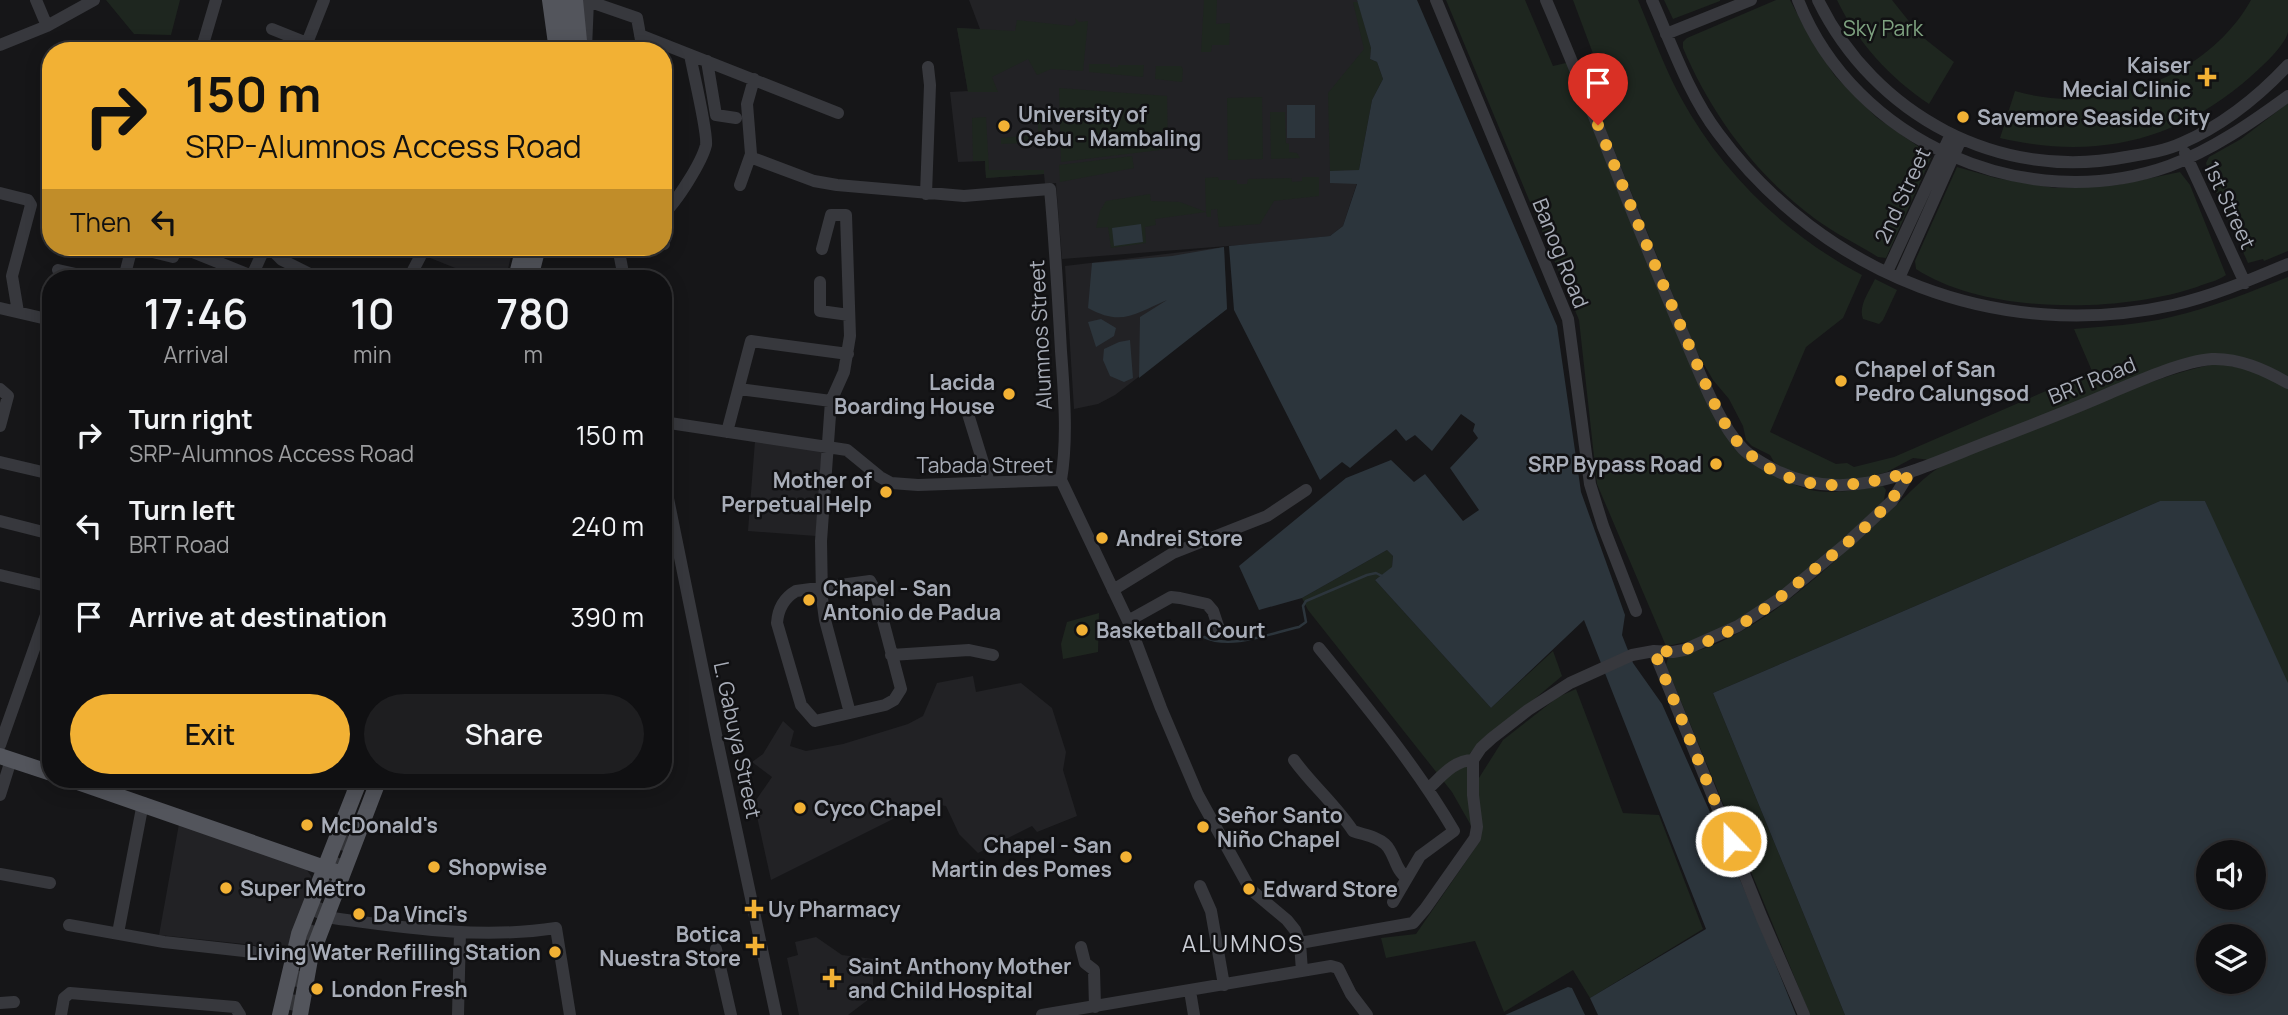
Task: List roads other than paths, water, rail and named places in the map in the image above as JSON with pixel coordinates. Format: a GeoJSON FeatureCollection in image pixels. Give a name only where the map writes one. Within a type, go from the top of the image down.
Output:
{"type":"FeatureCollection","features":[{"type":"Feature","properties":{"kind":"main road"},"geometry":{"type":"LineString","coordinates":[[550,0],[556,42]]}},
{"type":"Feature","properties":{"kind":"main road"},"geometry":{"type":"LineString","coordinates":[[563,0],[567,42]]}},
{"type":"Feature","properties":{"kind":"main road"},"geometry":{"type":"LineString","coordinates":[[575,0],[579,42]]}},
{"type":"Feature","properties":{"kind":"main road"},"geometry":{"type":"LineString","coordinates":[[6,758],[42,770]]}},
{"type":"Feature","properties":{"kind":"main road"},"geometry":{"type":"LineString","coordinates":[[97,788],[342,874]]}},
{"type":"Feature","properties":{"kind":"main road"},"geometry":{"type":"LineString","coordinates":[[290,1014],[299,934],[359,788]]}},
{"type":"Feature","properties":{"kind":"main road"},"geometry":{"type":"LineString","coordinates":[[354,816],[360,788]]}},
{"type":"Feature","properties":{"kind":"main road"},"geometry":{"type":"LineString","coordinates":[[290,1014],[375,788]]}},
{"type":"Feature","properties":{"kind":"street"},"geometry":{"type":"LineString","coordinates":[[36,0],[47,26]]}},
{"type":"Feature","properties":{"kind":"street"},"geometry":{"type":"LineString","coordinates":[[0,45],[47,26],[94,0]]}},
{"type":"Feature","properties":{"kind":"street"},"geometry":{"type":"LineString","coordinates":[[204,42],[216,0]]}},
{"type":"Feature","properties":{"kind":"street"},"geometry":{"type":"LineString","coordinates":[[307,42],[324,0]]}},
{"type":"Feature","properties":{"kind":"street"},"geometry":{"type":"LineString","coordinates":[[586,42],[588,0],[637,18],[641,42]]}},
{"type":"Feature","properties":{"kind":"street","name":"Banog Road"},"geometry":{"type":"LineString","coordinates":[[1436,0],[1569,319],[1590,484],[1636,611]]}},
{"type":"Feature","properties":{"kind":"street","name":"BRT Road"},"geometry":{"type":"LineString","coordinates":[[1546,0],[1709,391],[1744,449],[1766,465],[1793,479],[1822,486],[1876,482],[1910,472],[2138,381],[2209,359],[2242,363],[2288,383]]}},
{"type":"Feature","properties":{"kind":"street"},"geometry":{"type":"LineString","coordinates":[[1652,0],[1699,103],[1745,165],[1806,224],[1856,257],[1893,275],[1981,306],[2034,314],[2067,315],[2121,313],[2203,298],[2288,264]]}},
{"type":"Feature","properties":{"kind":"street"},"geometry":{"type":"LineString","coordinates":[[1666,34],[1751,0]]}},
{"type":"Feature","properties":{"kind":"street"},"geometry":{"type":"LineString","coordinates":[[1798,0],[1826,54],[1844,76],[1889,119],[1948,155],[1998,173],[2066,182],[2118,178],[2167,166],[2188,158],[2237,131],[2288,96]]}},
{"type":"Feature","properties":{"kind":"street"},"geometry":{"type":"LineString","coordinates":[[1818,0],[1843,43],[1864,69],[1902,104],[1956,136],[2012,157],[2070,164],[2102,162],[2181,144],[2247,105],[2288,65]]}},
{"type":"Feature","properties":{"kind":"street"},"geometry":{"type":"LineString","coordinates":[[272,29],[304,42]]}},
{"type":"Feature","properties":{"kind":"street"},"geometry":{"type":"LineString","coordinates":[[640,35],[658,42]]}},
{"type":"Feature","properties":{"kind":"street"},"geometry":{"type":"LineString","coordinates":[[672,48],[838,113]]}},
{"type":"Feature","properties":{"kind":"street"},"geometry":{"type":"LineString","coordinates":[[672,205],[705,147],[690,55]]}},
{"type":"Feature","properties":{"kind":"street"},"geometry":{"type":"LineString","coordinates":[[707,61],[716,115],[736,118]]}},
{"type":"Feature","properties":{"kind":"street"},"geometry":{"type":"LineString","coordinates":[[750,157],[814,181],[926,194],[930,85],[928,67]]}},
{"type":"Feature","properties":{"kind":"street"},"geometry":{"type":"LineString","coordinates":[[740,185],[750,157],[747,104],[754,79]]}},
{"type":"Feature","properties":{"kind":"street","name":"2nd Street"},"geometry":{"type":"LineString","coordinates":[[1893,275],[1956,136]]}},
{"type":"Feature","properties":{"kind":"street","name":"1st Street"},"geometry":{"type":"LineString","coordinates":[[2181,144],[2245,283]]}},
{"type":"Feature","properties":{"kind":"street","name":"Alumnos Street"},"geometry":{"type":"LineString","coordinates":[[926,194],[964,196],[1049,189],[1064,393],[1065,456],[1061,480]]}},
{"type":"Feature","properties":{"kind":"street"},"geometry":{"type":"LineString","coordinates":[[0,193],[28,200],[30,205],[12,276],[18,312]]}},
{"type":"Feature","properties":{"kind":"street"},"geometry":{"type":"LineString","coordinates":[[822,249],[831,215],[846,215],[848,354],[844,372],[831,401],[821,541],[825,620],[850,713]]}},
{"type":"Feature","properties":{"kind":"street"},"geometry":{"type":"LineString","coordinates":[[202,256],[235,270]]}},
{"type":"Feature","properties":{"kind":"street"},"geometry":{"type":"LineString","coordinates":[[277,256],[302,270]]}},
{"type":"Feature","properties":{"kind":"street"},"geometry":{"type":"LineString","coordinates":[[413,270],[420,257]]}},
{"type":"Feature","properties":{"kind":"street"},"geometry":{"type":"LineString","coordinates":[[820,282],[820,311],[849,315]]}},
{"type":"Feature","properties":{"kind":"street"},"geometry":{"type":"LineString","coordinates":[[0,308],[42,318]]}},
{"type":"Feature","properties":{"kind":"street"},"geometry":{"type":"LineString","coordinates":[[727,432],[751,341],[848,354]]}},
{"type":"Feature","properties":{"kind":"street"},"geometry":{"type":"LineString","coordinates":[[0,389],[8,396],[0,426]]}},
{"type":"Feature","properties":{"kind":"street"},"geometry":{"type":"LineString","coordinates":[[739,389],[831,401]]}},
{"type":"Feature","properties":{"kind":"street"},"geometry":{"type":"LineString","coordinates":[[968,414],[989,482]]}},
{"type":"Feature","properties":{"kind":"street","name":"Tabada Street"},"geometry":{"type":"LineString","coordinates":[[672,423],[847,450],[891,483],[918,485],[1061,480],[1128,621],[1161,708],[1210,820],[1250,889],[1287,920],[1300,943]]}},
{"type":"Feature","properties":{"kind":"street"},"geometry":{"type":"LineString","coordinates":[[0,462],[42,472]]}},
{"type":"Feature","properties":{"kind":"street"},"geometry":{"type":"LineString","coordinates":[[1302,971],[1300,943],[1413,923],[1420,917],[1475,838],[1473,760],[1480,748],[1528,710],[1570,683],[1632,655],[1654,651],[1673,652],[1701,644],[1760,612],[1873,520],[1892,501],[1910,472]]}},
{"type":"Feature","properties":{"kind":"street"},"geometry":{"type":"LineString","coordinates":[[1113,590],[1173,553],[1267,516],[1306,490]]}},
{"type":"Feature","properties":{"kind":"street","name":"L. Gabuya Street"},"geometry":{"type":"LineString","coordinates":[[672,518],[776,1015]]}},
{"type":"Feature","properties":{"kind":"street"},"geometry":{"type":"LineString","coordinates":[[0,522],[42,532]]}},
{"type":"Feature","properties":{"kind":"street"},"geometry":{"type":"LineString","coordinates":[[0,575],[42,587]]}},
{"type":"Feature","properties":{"kind":"street"},"geometry":{"type":"LineString","coordinates":[[870,581],[875,590],[891,655],[901,689],[894,700],[815,721],[801,705],[778,624],[778,615],[788,596],[796,591],[870,581]]}},
{"type":"Feature","properties":{"kind":"street"},"geometry":{"type":"LineString","coordinates":[[1128,621],[1171,597],[1180,598],[1207,604],[1213,611],[1220,632]]}},
{"type":"Feature","properties":{"kind":"street"},"geometry":{"type":"LineString","coordinates":[[0,746],[42,626]]}},
{"type":"Feature","properties":{"kind":"street"},"geometry":{"type":"LineString","coordinates":[[1318,648],[1428,789],[1454,831],[1420,856],[1393,902]]}},
{"type":"Feature","properties":{"kind":"street"},"geometry":{"type":"LineString","coordinates":[[891,655],[969,650],[993,655]]}},
{"type":"Feature","properties":{"kind":"street"},"geometry":{"type":"LineString","coordinates":[[1654,651],[1804,1015]]}},
{"type":"Feature","properties":{"kind":"street"},"geometry":{"type":"LineString","coordinates":[[0,795],[6,758]]}},
{"type":"Feature","properties":{"kind":"street"},"geometry":{"type":"LineString","coordinates":[[1294,760],[1306,777],[1345,818],[1353,831],[1376,838],[1388,846],[1401,874],[1407,878]]}},
{"type":"Feature","properties":{"kind":"street"},"geometry":{"type":"LineString","coordinates":[[1428,789],[1457,763],[1473,760]]}},
{"type":"Feature","properties":{"kind":"street"},"geometry":{"type":"LineString","coordinates":[[118,933],[143,803]]}},
{"type":"Feature","properties":{"kind":"street"},"geometry":{"type":"LineString","coordinates":[[0,874],[50,883]]}},
{"type":"Feature","properties":{"kind":"street"},"geometry":{"type":"LineString","coordinates":[[1200,886],[1211,911],[1224,985]]}},
{"type":"Feature","properties":{"kind":"street"},"geometry":{"type":"LineString","coordinates":[[325,917],[460,932],[528,932],[556,928],[570,1015]]}},
{"type":"Feature","properties":{"kind":"street"},"geometry":{"type":"LineString","coordinates":[[69,925],[164,942],[253,952]]}},
{"type":"Feature","properties":{"kind":"street"},"geometry":{"type":"LineString","coordinates":[[458,1015],[460,932]]}},
{"type":"Feature","properties":{"kind":"street"},"geometry":{"type":"LineString","coordinates":[[1081,947],[1085,963],[1094,970],[1103,1009]]}},
{"type":"Feature","properties":{"kind":"street"},"geometry":{"type":"LineString","coordinates":[[716,949],[731,1015]]}},
{"type":"Feature","properties":{"kind":"street"},"geometry":{"type":"LineString","coordinates":[[1042,1015],[1103,1009],[1331,966],[1338,968],[1351,994],[1367,1015]]}},
{"type":"Feature","properties":{"kind":"street"},"geometry":{"type":"LineString","coordinates":[[1190,991],[1194,1015]]}},
{"type":"Feature","properties":{"kind":"street"},"geometry":{"type":"LineString","coordinates":[[61,1015],[64,998],[70,993],[235,1007],[240,1015]]}},
{"type":"Feature","properties":{"kind":"street"},"geometry":{"type":"LineString","coordinates":[[0,1003],[14,1002]]}},
{"type":"Feature","properties":{"kind":"waterway"},"geometry":{"type":"LineString","coordinates":[[1204,637],[1215,641],[1239,641],[1299,627],[1306,622],[1303,606],[1306,601],[1367,575],[1376,573],[1382,576]]}},
{"type":"Feature","properties":{"kind":"tunnel"},"geometry":{"type":"LineString","coordinates":[[290,1010],[303,954],[354,816]]}},
{"type":"Feature","properties":{"kind":"place","name":"Kaiser Mecial Clinic"},"geometry":{"type":"Point","coordinates":[2207,77]}},
{"type":"Feature","properties":{"kind":"place","name":"Savemore Seaside City"},"geometry":{"type":"Point","coordinates":[1963,117]}},
{"type":"Feature","properties":{"kind":"place","name":"University of Cebu - Mambaling"},"geometry":{"type":"Point","coordinates":[1004,126]}},
{"type":"Feature","properties":{"kind":"place","name":"Chapel of San Pedro Calungsod"},"geometry":{"type":"Point","coordinates":[1841,381]}},
{"type":"Feature","properties":{"kind":"place","name":"Lacida Boarding House"},"geometry":{"type":"Point","coordinates":[1009,394]}},
{"type":"Feature","properties":{"kind":"place","name":"SRP Bypass Road"},"geometry":{"type":"Point","coordinates":[1716,464]}},
{"type":"Feature","properties":{"kind":"place","name":"Mother of Perpetual Help"},"geometry":{"type":"Point","coordinates":[886,492]}},
{"type":"Feature","properties":{"kind":"place","name":"Andrei Store"},"geometry":{"type":"Point","coordinates":[1102,538]}},
{"type":"Feature","properties":{"kind":"place","name":"Chapel - San Antonio de Padua"},"geometry":{"type":"Point","coordinates":[809,600]}},
{"type":"Feature","properties":{"kind":"place","name":"Basketball Court"},"geometry":{"type":"Point","coordinates":[1082,630]}},
{"type":"Feature","properties":{"kind":"place","name":"Cyco Chapel"},"geometry":{"type":"Point","coordinates":[800,808]}},
{"type":"Feature","properties":{"kind":"place","name":"McDonald's"},"geometry":{"type":"Point","coordinates":[307,825]}},
{"type":"Feature","properties":{"kind":"place","name":"Señor Santo Niño Chapel"},"geometry":{"type":"Point","coordinates":[1203,827]}},
{"type":"Feature","properties":{"kind":"place","name":"Chapel - San Martin des Pomes"},"geometry":{"type":"Point","coordinates":[1126,857]}},
{"type":"Feature","properties":{"kind":"place","name":"Shopwise"},"geometry":{"type":"Point","coordinates":[434,867]}},
{"type":"Feature","properties":{"kind":"place","name":"Super Metro"},"geometry":{"type":"Point","coordinates":[226,888]}},
{"type":"Feature","properties":{"kind":"place","name":"Edward Store"},"geometry":{"type":"Point","coordinates":[1249,889]}},
{"type":"Feature","properties":{"kind":"place","name":"Uy Pharmacy"},"geometry":{"type":"Point","coordinates":[754,909]}},
{"type":"Feature","properties":{"kind":"place","name":"Da Vinci's"},"geometry":{"type":"Point","coordinates":[359,914]}},
{"type":"Feature","properties":{"kind":"place","name":"Botica Nuestra Store"},"geometry":{"type":"Point","coordinates":[755,946]}},
{"type":"Feature","properties":{"kind":"place","name":"Living Water Refilling Station"},"geometry":{"type":"Point","coordinates":[555,952]}},
{"type":"Feature","properties":{"kind":"place","name":"Saint Anthony Mother and Child Hospital"},"geometry":{"type":"Point","coordinates":[832,978]}},
{"type":"Feature","properties":{"kind":"place","name":"London Fresh"},"geometry":{"type":"Point","coordinates":[317,989]}},
{"type":"Feature","properties":{"kind":"district","name":"ALUMNOS"},"geometry":{"type":"Point","coordinates":[1243,943]}},
{"type":"Feature","properties":{"kind":"park label","name":"Sky Park"},"geometry":{"type":"Point","coordinates":[1883,28]}}]}
